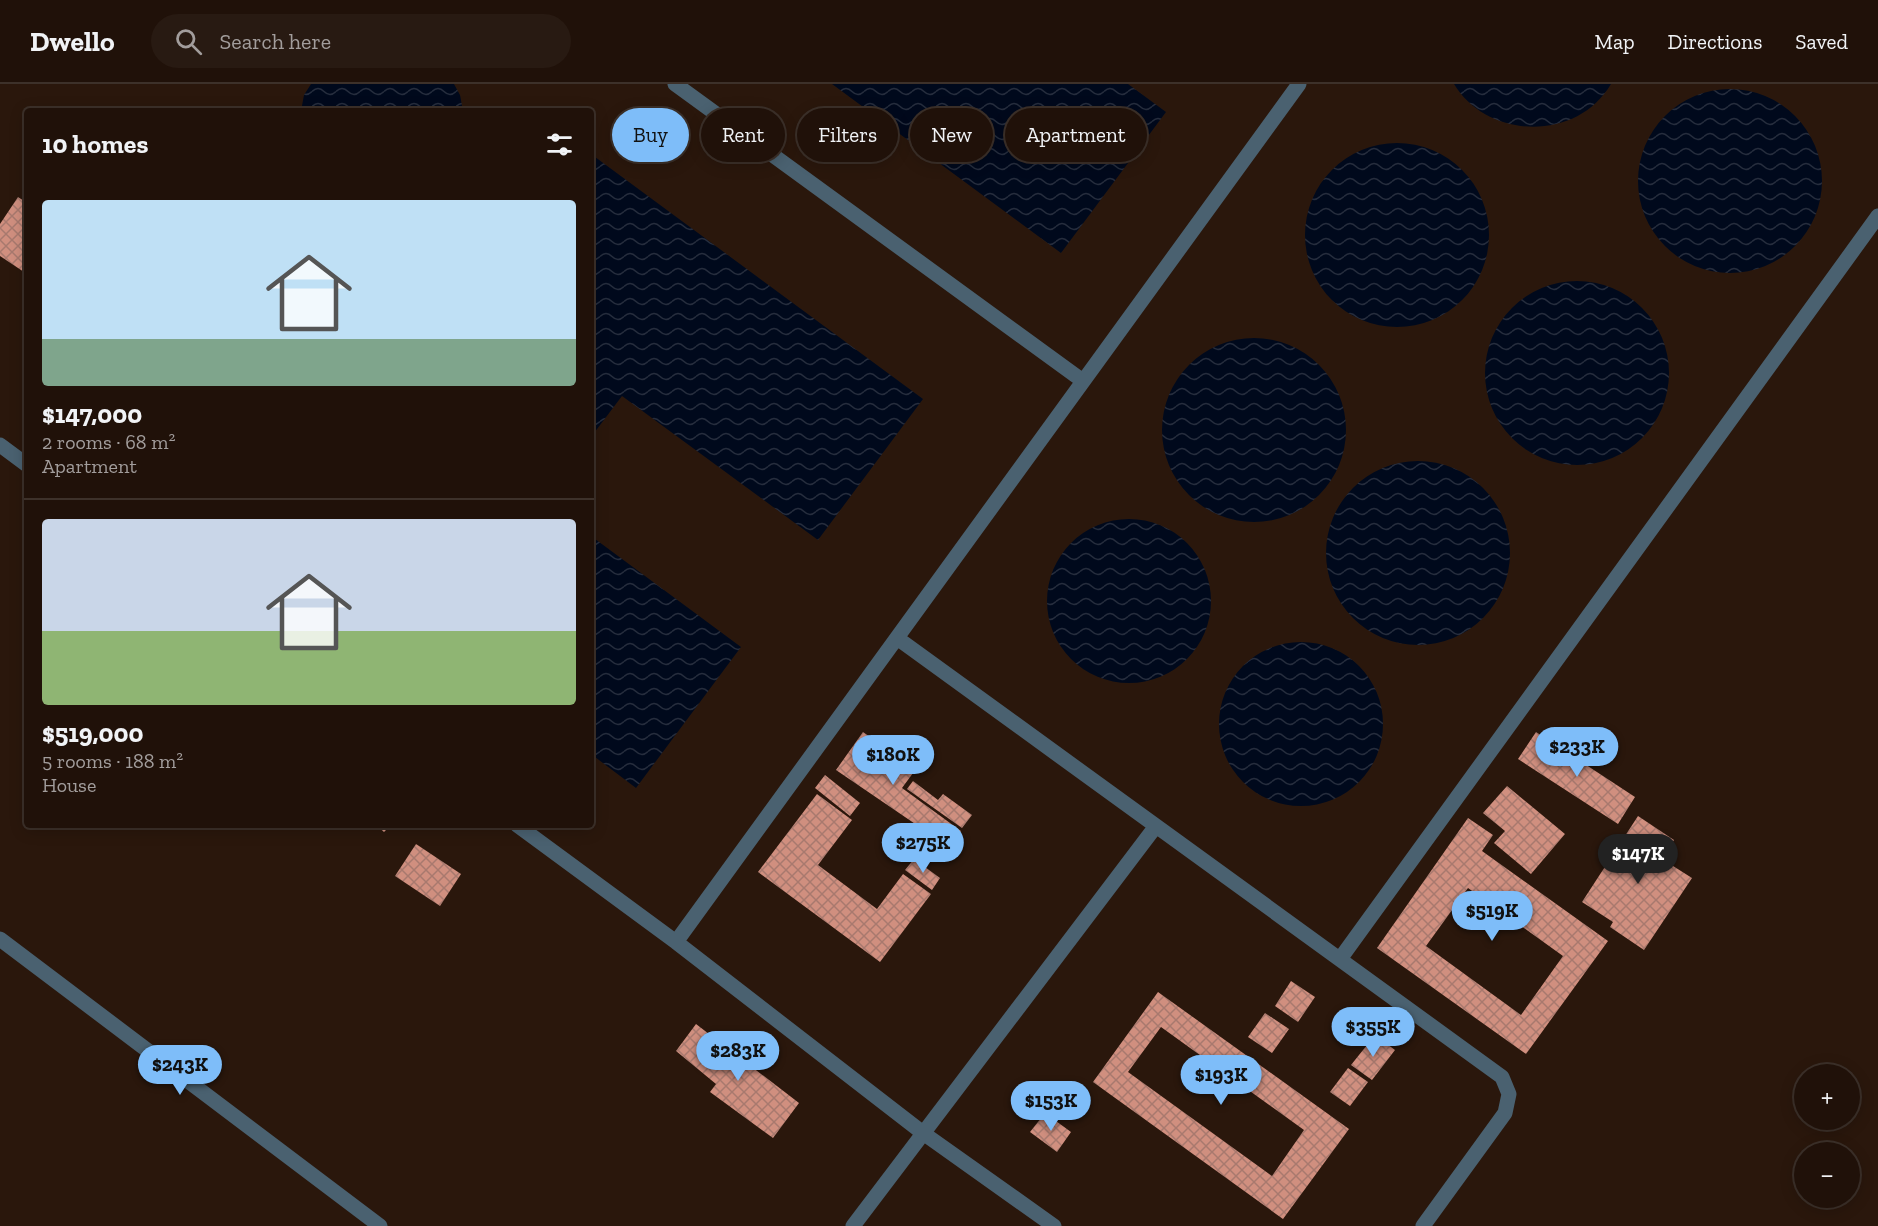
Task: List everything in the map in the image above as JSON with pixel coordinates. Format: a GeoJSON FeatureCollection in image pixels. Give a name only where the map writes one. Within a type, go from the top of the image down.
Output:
{"type":"FeatureCollection","features":[{"type":"Feature","properties":{"kind":"street"},"geometry":{"type":"LineString","coordinates":[[675,84],[1083,381]]}},
{"type":"Feature","properties":{"kind":"street"},"geometry":{"type":"LineString","coordinates":[[676,942],[1299,84]]}},
{"type":"Feature","properties":{"kind":"street"},"geometry":{"type":"LineString","coordinates":[[1340,959],[1878,216]]}},
{"type":"Feature","properties":{"kind":"street"},"geometry":{"type":"LineString","coordinates":[[0,445],[24,463]]}},
{"type":"Feature","properties":{"kind":"street"},"geometry":{"type":"LineString","coordinates":[[897,638],[1503,1077],[1507,1085],[1509,1103],[1505,1113],[1423,1226]]}},
{"type":"Feature","properties":{"kind":"street"},"geometry":{"type":"LineString","coordinates":[[853,1226],[1156,826]]}},
{"type":"Feature","properties":{"kind":"street"},"geometry":{"type":"LineString","coordinates":[[521,828],[676,942],[923,1133],[1054,1226]]}},
{"type":"Feature","properties":{"kind":"street"},"geometry":{"type":"LineString","coordinates":[[0,939],[380,1226]]}},
{"type":"Feature","properties":{"kind":"water"},"geometry":{"type":"Polygon","coordinates":[[[311,84],[454,84],[460,95],[462,108],[302,108],[304,95],[311,84]]]}},
{"type":"Feature","properties":{"kind":"water"},"geometry":{"type":"Polygon","coordinates":[[[832,84],[1128,84],[1166,112],[1147,138],[1147,108],[1005,108],[1005,162],[1129,162],[1061,253],[938,162],[993,162],[993,108],[910,108],[910,142],[898,133],[898,108],[865,108],[832,84]]]}},
{"type":"Feature","properties":{"kind":"water"},"geometry":{"type":"Polygon","coordinates":[[[1454,84],[1611,84],[1596,103],[1577,116],[1555,124],[1532,127],[1510,124],[1488,116],[1469,102],[1454,84]]]}},
{"type":"Feature","properties":{"kind":"water"},"geometry":{"type":"Polygon","coordinates":[[[1730,89],[1765,96],[1781,104],[1795,116],[1807,130],[1815,146],[1822,181],[1815,216],[1807,232],[1795,246],[1781,258],[1765,266],[1730,273],[1695,266],[1679,258],[1665,246],[1653,232],[1645,216],[1638,181],[1645,146],[1653,130],[1665,116],[1679,104],[1695,96],[1730,89]]]}},
{"type":"Feature","properties":{"kind":"water"},"geometry":{"type":"Polygon","coordinates":[[[1397,143],[1432,150],[1448,158],[1462,170],[1474,184],[1482,200],[1489,235],[1482,270],[1474,286],[1462,300],[1448,312],[1432,320],[1397,327],[1362,320],[1346,312],[1332,300],[1320,286],[1312,270],[1305,235],[1312,200],[1320,184],[1332,170],[1346,158],[1362,150],[1397,143]]]}},
{"type":"Feature","properties":{"kind":"water"},"geometry":{"type":"Polygon","coordinates":[[[594,156],[923,399],[818,540],[622,396],[594,433],[594,156]]]}},
{"type":"Feature","properties":{"kind":"water"},"geometry":{"type":"Polygon","coordinates":[[[1577,281],[1612,288],[1628,296],[1642,308],[1654,322],[1662,338],[1669,373],[1662,408],[1654,424],[1642,438],[1628,450],[1612,458],[1577,465],[1542,458],[1526,450],[1512,438],[1500,424],[1492,408],[1485,373],[1492,338],[1500,322],[1512,308],[1526,296],[1542,288],[1577,281]]]}},
{"type":"Feature","properties":{"kind":"water"},"geometry":{"type":"Polygon","coordinates":[[[1254,338],[1289,345],[1305,353],[1319,365],[1331,379],[1339,395],[1346,430],[1339,465],[1331,481],[1319,495],[1305,507],[1289,515],[1254,522],[1219,515],[1203,507],[1189,495],[1177,481],[1169,465],[1162,430],[1169,395],[1177,379],[1189,365],[1203,353],[1219,345],[1254,338]]]}},
{"type":"Feature","properties":{"kind":"water"},"geometry":{"type":"Polygon","coordinates":[[[1418,461],[1453,468],[1469,476],[1483,488],[1495,502],[1503,518],[1510,553],[1503,588],[1495,604],[1483,618],[1469,630],[1453,638],[1418,645],[1383,638],[1367,630],[1353,618],[1341,604],[1333,588],[1326,553],[1333,518],[1341,502],[1353,488],[1367,476],[1383,468],[1418,461]]]}},
{"type":"Feature","properties":{"kind":"water"},"geometry":{"type":"Polygon","coordinates":[[[1129,519],[1160,525],[1187,543],[1205,570],[1211,601],[1205,632],[1187,659],[1160,677],[1129,683],[1098,677],[1071,659],[1053,632],[1047,601],[1053,570],[1071,543],[1098,525],[1129,519]]]}},
{"type":"Feature","properties":{"kind":"water"},"geometry":{"type":"Polygon","coordinates":[[[594,538],[741,647],[636,788],[594,756],[594,538]]]}},
{"type":"Feature","properties":{"kind":"water"},"geometry":{"type":"Polygon","coordinates":[[[1301,642],[1332,648],[1359,666],[1377,693],[1383,724],[1377,755],[1359,782],[1332,800],[1301,806],[1270,800],[1243,782],[1225,755],[1219,724],[1225,693],[1243,666],[1270,648],[1301,642]]]}},
{"type":"Feature","properties":{"kind":"building"},"geometry":{"type":"Polygon","coordinates":[[[18,197],[24,201],[24,272],[0,256],[0,224],[18,197]]]}},
{"type":"Feature","properties":{"kind":"building"},"geometry":{"type":"Polygon","coordinates":[[[863,732],[916,769],[902,788],[961,831],[949,847],[836,770],[863,732]]]}},
{"type":"Feature","properties":{"kind":"building"},"geometry":{"type":"Polygon","coordinates":[[[1536,732],[1635,797],[1618,824],[1518,759],[1536,732]]]}},
{"type":"Feature","properties":{"kind":"building"},"geometry":{"type":"Polygon","coordinates":[[[825,775],[860,803],[850,816],[815,788],[825,775]]]}},
{"type":"Feature","properties":{"kind":"building"},"geometry":{"type":"Polygon","coordinates":[[[913,781],[938,800],[943,794],[972,815],[962,828],[907,789],[913,781]]]}},
{"type":"Feature","properties":{"kind":"building"},"geometry":{"type":"Polygon","coordinates":[[[1507,786],[1565,834],[1531,874],[1494,843],[1505,831],[1483,813],[1507,786]]]}},
{"type":"Feature","properties":{"kind":"building"},"geometry":{"type":"Polygon","coordinates":[[[817,794],[852,820],[818,865],[877,909],[903,874],[931,894],[880,962],[758,872],[817,794]]]}},
{"type":"Feature","properties":{"kind":"building"},"geometry":{"type":"Polygon","coordinates":[[[1638,816],[1674,840],[1662,859],[1692,878],[1644,950],[1610,927],[1613,922],[1582,902],[1638,816]]]}},
{"type":"Feature","properties":{"kind":"building"},"geometry":{"type":"Polygon","coordinates":[[[1468,818],[1493,835],[1482,851],[1608,941],[1526,1054],[1377,948],[1468,818]],[[1468,888],[1426,946],[1521,1015],[1563,956],[1468,888]]]}},
{"type":"Feature","properties":{"kind":"building"},"geometry":{"type":"Polygon","coordinates":[[[416,844],[461,874],[440,906],[395,876],[416,844]]]}},
{"type":"Feature","properties":{"kind":"building"},"geometry":{"type":"Polygon","coordinates":[[[914,859],[940,878],[932,890],[905,870],[914,859]]]}},
{"type":"Feature","properties":{"kind":"building"},"geometry":{"type":"Polygon","coordinates":[[[1291,981],[1315,997],[1298,1022],[1275,1006],[1291,981]]]}},
{"type":"Feature","properties":{"kind":"building"},"geometry":{"type":"Polygon","coordinates":[[[1158,992],[1349,1129],[1283,1219],[1093,1082],[1158,992]],[[1161,1027],[1128,1072],[1272,1176],[1304,1130],[1161,1027]]]}},
{"type":"Feature","properties":{"kind":"building"},"geometry":{"type":"Polygon","coordinates":[[[1265,1013],[1289,1029],[1272,1053],[1248,1037],[1265,1013]]]}},
{"type":"Feature","properties":{"kind":"building"},"geometry":{"type":"Polygon","coordinates":[[[696,1024],[799,1103],[773,1138],[710,1092],[716,1084],[676,1051],[696,1024]]]}},
{"type":"Feature","properties":{"kind":"building"},"geometry":{"type":"Polygon","coordinates":[[[1375,1035],[1395,1050],[1372,1080],[1351,1065],[1375,1035]]]}},
{"type":"Feature","properties":{"kind":"building"},"geometry":{"type":"Polygon","coordinates":[[[1348,1068],[1368,1082],[1350,1106],[1330,1092],[1348,1068]]]}},
{"type":"Feature","properties":{"kind":"building"},"geometry":{"type":"Polygon","coordinates":[[[1045,1113],[1071,1132],[1057,1152],[1030,1132],[1045,1113]]]}}]}
